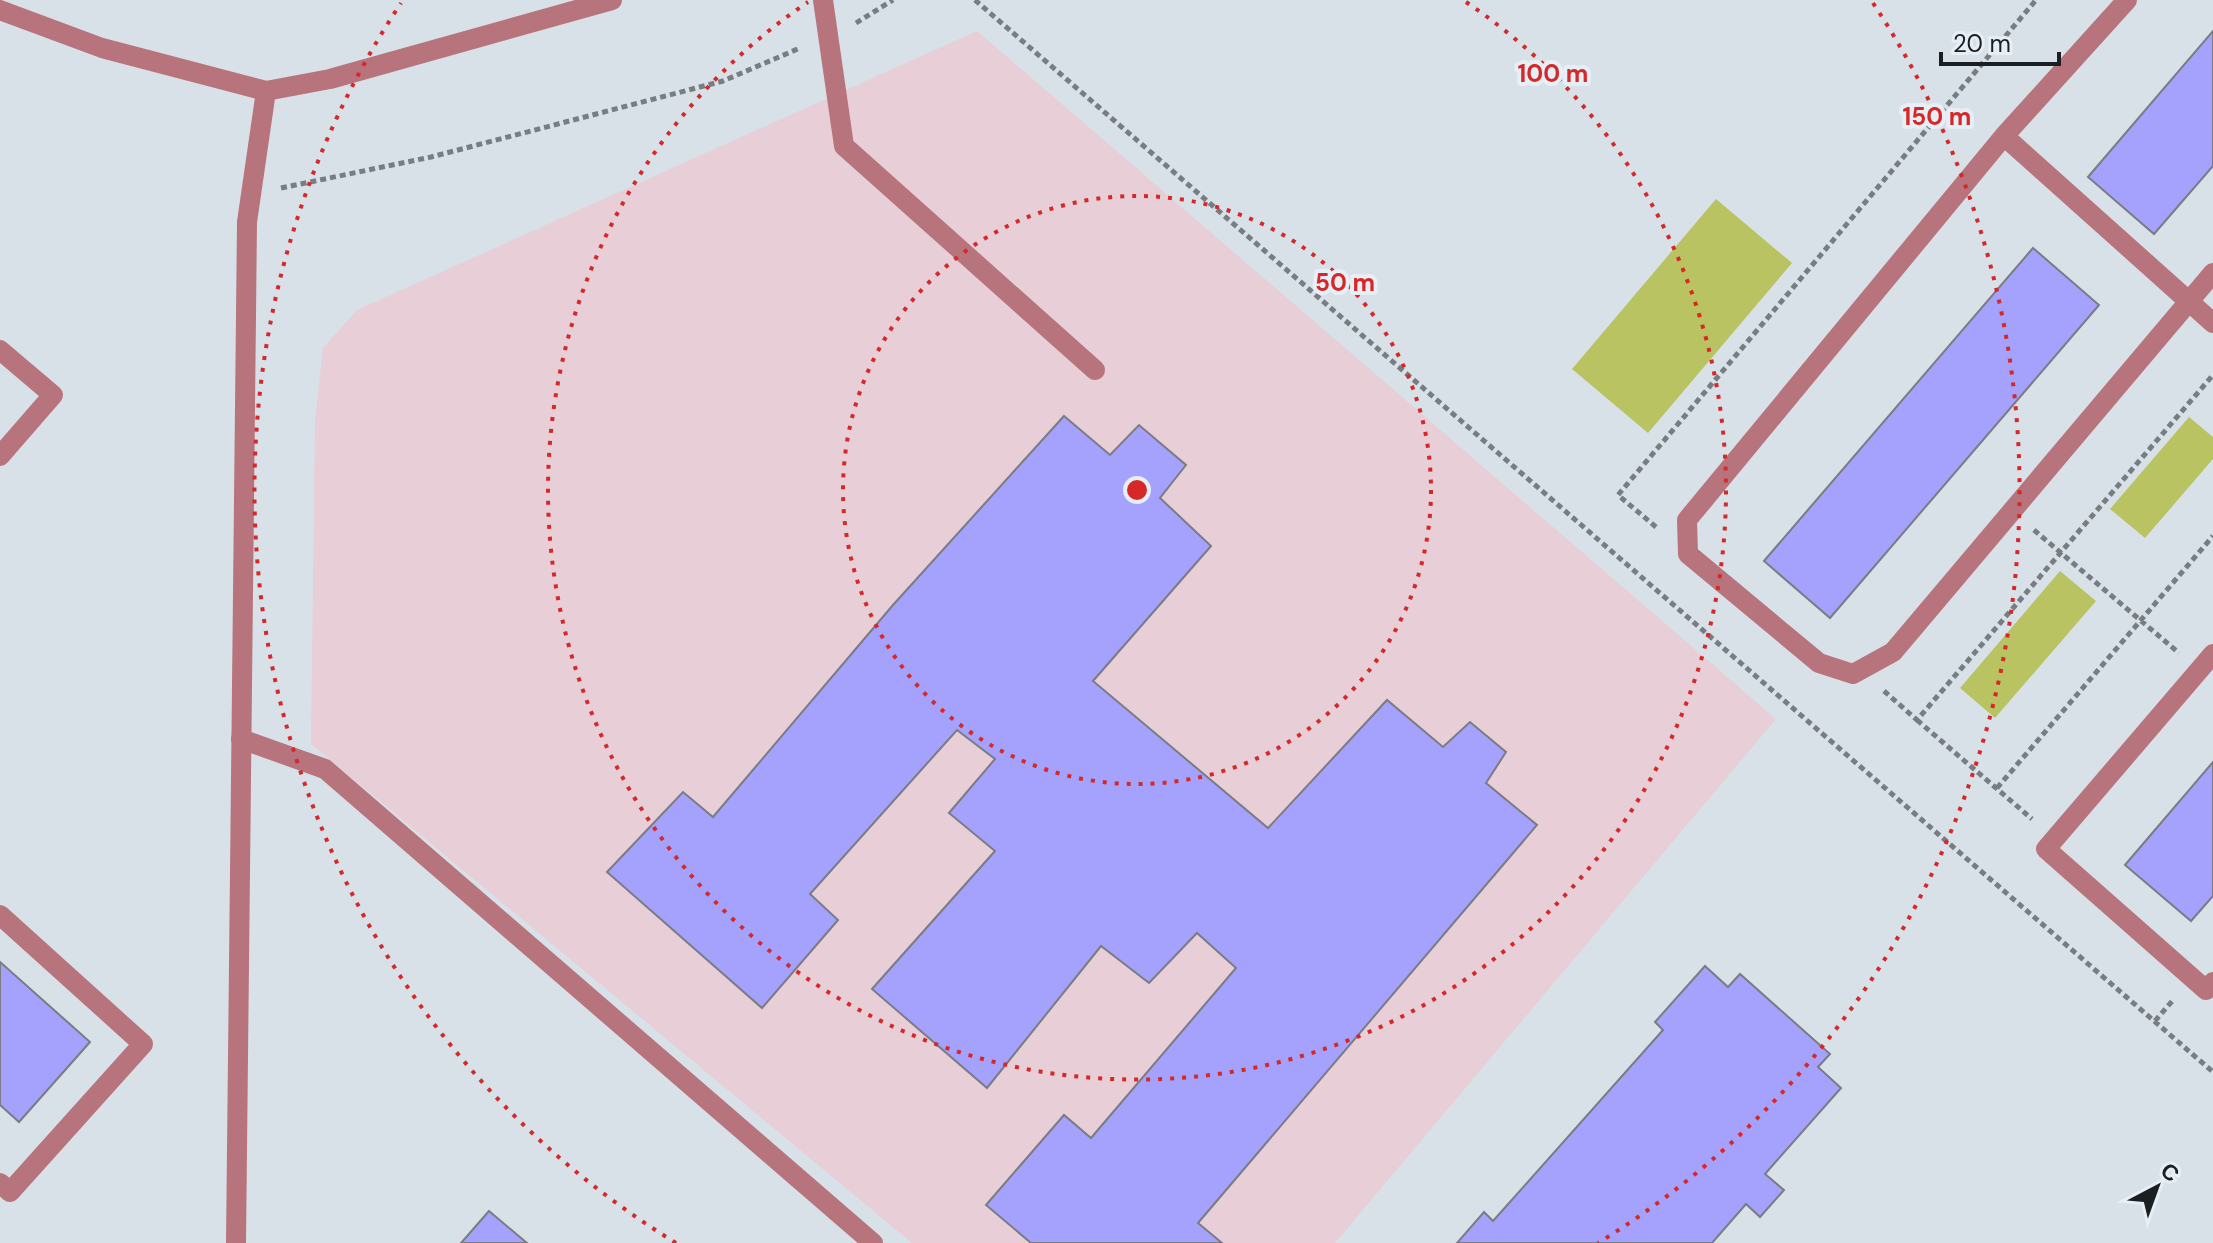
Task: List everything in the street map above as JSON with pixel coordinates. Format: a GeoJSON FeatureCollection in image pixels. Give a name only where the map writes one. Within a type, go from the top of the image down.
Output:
{"type":"FeatureCollection","features":[{"type":"Feature","properties":{"kind":"street"},"geometry":{"type":"LineString","coordinates":[[0,10],[102,48],[266,91],[330,79],[612,0]]}},
{"type":"Feature","properties":{"kind":"street"},"geometry":{"type":"LineString","coordinates":[[823,0],[844,146],[1095,370]]}},
{"type":"Feature","properties":{"kind":"street"},"geometry":{"type":"LineString","coordinates":[[2127,0],[2004,136],[1687,520],[1688,554],[1819,663],[1853,674],[1893,652],[2213,273]]}},
{"type":"Feature","properties":{"kind":"street"},"geometry":{"type":"LineString","coordinates":[[236,1243],[247,222],[266,91]]}},
{"type":"Feature","properties":{"kind":"street"},"geometry":{"type":"LineString","coordinates":[[2004,136],[2213,323]]}},
{"type":"Feature","properties":{"kind":"street"},"geometry":{"type":"LineString","coordinates":[[0,350],[53,395],[0,456]]}},
{"type":"Feature","properties":{"kind":"street"},"geometry":{"type":"LineString","coordinates":[[2213,654],[2046,849],[2206,990],[2213,982]]}},
{"type":"Feature","properties":{"kind":"street"},"geometry":{"type":"LineString","coordinates":[[241,739],[325,769],[873,1243]]}},
{"type":"Feature","properties":{"kind":"street"},"geometry":{"type":"LineString","coordinates":[[0,915],[143,1044],[10,1192],[0,1183]]}},
{"type":"Feature","properties":{"kind":"path"},"geometry":{"type":"LineString","coordinates":[[251,194],[431,157],[723,81],[828,36],[893,0]]}},
{"type":"Feature","properties":{"kind":"path"},"geometry":{"type":"LineString","coordinates":[[975,0],[2213,1072]]}},
{"type":"Feature","properties":{"kind":"path"},"geometry":{"type":"LineString","coordinates":[[1688,554],[1618,495],[2036,0]]}},
{"type":"Feature","properties":{"kind":"path"},"geometry":{"type":"LineString","coordinates":[[1917,720],[2213,375]]}},
{"type":"Feature","properties":{"kind":"path"},"geometry":{"type":"LineString","coordinates":[[2012,511],[2199,670]]}},
{"type":"Feature","properties":{"kind":"path"},"geometry":{"type":"LineString","coordinates":[[1997,788],[2213,536]]}},
{"type":"Feature","properties":{"kind":"path"},"geometry":{"type":"LineString","coordinates":[[1860,670],[2055,838]]}},
{"type":"Feature","properties":{"kind":"shaded area"},"geometry":{"type":"Polygon","coordinates":[[[977,31],[1776,719],[1335,1243],[912,1243],[311,744],[315,421],[323,348],[357,310],[977,31]]]}},
{"type":"Feature","properties":{"kind":"green space"},"geometry":{"type":"Polygon","coordinates":[[[1716,199],[1792,263],[1648,433],[1572,369],[1716,199]]]}},
{"type":"Feature","properties":{"kind":"green space"},"geometry":{"type":"Polygon","coordinates":[[[2189,417],[2213,437],[2213,459],[2145,538],[2110,509],[2189,417]]]}},
{"type":"Feature","properties":{"kind":"green space"},"geometry":{"type":"Polygon","coordinates":[[[2060,571],[2096,601],[1995,718],[1960,688],[2060,571]]]}},
{"type":"Feature","properties":{"kind":"building"},"geometry":{"type":"Polygon","coordinates":[[[2213,31],[2213,166],[2154,234],[2088,177],[2213,31]]]}},
{"type":"Feature","properties":{"kind":"building"},"geometry":{"type":"Polygon","coordinates":[[[2033,248],[2099,305],[1830,618],[1764,561],[2033,248]]]}},
{"type":"Feature","properties":{"kind":"building"},"geometry":{"type":"Polygon","coordinates":[[[1064,416],[1110,455],[1139,425],[1186,465],[1160,498],[1211,546],[1093,681],[1268,828],[1387,700],[1443,747],[1470,722],[1506,752],[1486,783],[1537,825],[1198,1223],[1222,1243],[1031,1243],[986,1205],[1064,1115],[1091,1138],[1236,968],[1197,933],[1149,983],[1101,946],[987,1088],[872,989],[995,851],[949,813],[995,759],[957,730],[810,894],[838,920],[762,1008],[607,872],[683,792],[713,817],[893,605],[1064,416]]]}},
{"type":"Feature","properties":{"kind":"building"},"geometry":{"type":"Polygon","coordinates":[[[2213,762],[2213,896],[2191,921],[2125,865],[2213,762]]]}},
{"type":"Feature","properties":{"kind":"building"},"geometry":{"type":"Polygon","coordinates":[[[0,962],[90,1042],[19,1122],[0,1105],[0,962]]]}},
{"type":"Feature","properties":{"kind":"building"},"geometry":{"type":"Polygon","coordinates":[[[1705,966],[1728,987],[1740,974],[1830,1054],[1818,1067],[1841,1088],[1765,1174],[1784,1190],[1760,1217],[1746,1204],[1712,1243],[1457,1243],[1484,1212],[1493,1221],[1663,1030],[1655,1022],[1705,966]]]}},
{"type":"Feature","properties":{"kind":"building"},"geometry":{"type":"Polygon","coordinates":[[[489,1211],[527,1243],[461,1243],[489,1211]]]}}]}
